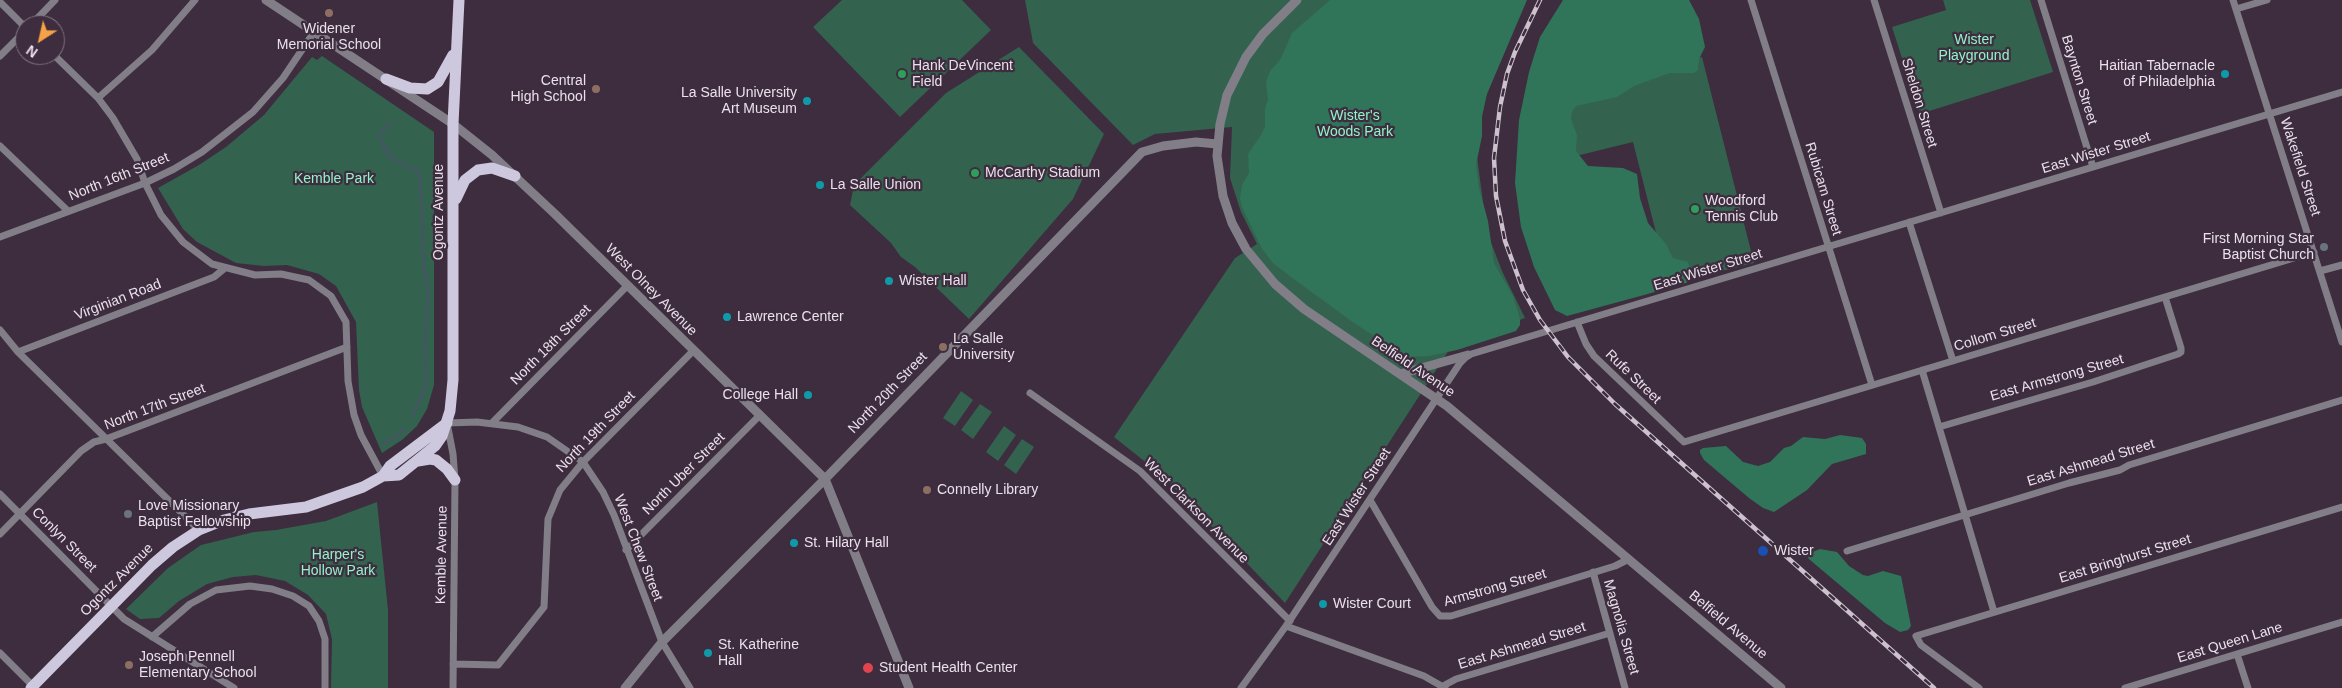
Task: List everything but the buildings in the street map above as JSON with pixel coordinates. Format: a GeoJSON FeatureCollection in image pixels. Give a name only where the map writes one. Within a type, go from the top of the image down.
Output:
{"type":"FeatureCollection","features":[{"type":"Feature","properties":{"kind":"main road","name":"Ogontz Avenue"},"geometry":{"type":"LineString","coordinates":[[383,476],[399,475],[435,446],[442,436],[452,398],[453,124],[458,0]]}},
{"type":"Feature","properties":{"kind":"main road"},"geometry":{"type":"LineString","coordinates":[[386,79],[410,88],[427,89],[438,82],[446,70],[455,49]]}},
{"type":"Feature","properties":{"kind":"main road"},"geometry":{"type":"LineString","coordinates":[[454,203],[465,180],[478,170],[492,168],[515,176]]}},
{"type":"Feature","properties":{"kind":"main road","name":"Ogontz Avenue"},"geometry":{"type":"LineString","coordinates":[[33,687],[152,565],[173,547],[199,530],[224,520],[249,514],[306,507],[363,487],[383,476],[395,461],[446,423]]}},
{"type":"Feature","properties":{"kind":"main road"},"geometry":{"type":"LineString","coordinates":[[417,462],[424,459],[436,460],[448,469],[455,480]]}},
{"type":"Feature","properties":{"kind":"street"},"geometry":{"type":"LineString","coordinates":[[41,15],[55,0]]}},
{"type":"Feature","properties":{"kind":"street"},"geometry":{"type":"LineString","coordinates":[[98,98],[152,50],[195,0]]}},
{"type":"Feature","properties":{"kind":"street","name":"West Olney Avenue"},"geometry":{"type":"LineString","coordinates":[[266,0],[453,124],[515,176],[824,479],[909,688]]}},
{"type":"Feature","properties":{"kind":"street","name":"Belfield Avenue"},"geometry":{"type":"LineString","coordinates":[[1297,0],[1254,45],[1239,68],[1223,107],[1217,144],[1220,182],[1226,209],[1239,238],[1254,261],[1275,284],[1304,309],[1436,399],[1781,688]]}},
{"type":"Feature","properties":{"kind":"street","name":"Rubicam Street"},"geometry":{"type":"LineString","coordinates":[[1751,0],[1872,385]]}},
{"type":"Feature","properties":{"kind":"street","name":"Sheldon Street"},"geometry":{"type":"LineString","coordinates":[[1874,0],[1941,212]]}},
{"type":"Feature","properties":{"kind":"street","name":"Baynton Street"},"geometry":{"type":"LineString","coordinates":[[2041,0],[2093,167]]}},
{"type":"Feature","properties":{"kind":"street","name":"Wakefield Street"},"geometry":{"type":"LineString","coordinates":[[2233,0],[2342,342]]}},
{"type":"Feature","properties":{"kind":"street"},"geometry":{"type":"LineString","coordinates":[[2236,9],[2267,0]]}},
{"type":"Feature","properties":{"kind":"street"},"geometry":{"type":"LineString","coordinates":[[0,2],[15,17]]}},
{"type":"Feature","properties":{"kind":"street","name":"North 16th Street"},"geometry":{"type":"LineString","coordinates":[[0,237],[145,183],[174,169],[202,152],[252,112],[283,78],[314,32]]}},
{"type":"Feature","properties":{"kind":"street"},"geometry":{"type":"LineString","coordinates":[[0,56],[15,41]]}},
{"type":"Feature","properties":{"kind":"street"},"geometry":{"type":"LineString","coordinates":[[64,65],[98,98],[126,138],[161,216],[173,232],[195,252],[212,264],[225,268],[255,275],[293,276],[309,280],[326,290],[340,309],[346,322],[348,381],[354,415],[361,435],[383,476]]}},
{"type":"Feature","properties":{"kind":"street","name":"East Wister Street"},"geometry":{"type":"LineString","coordinates":[[1241,688],[1288,623],[1460,363],[1468,355],[2342,92]]}},
{"type":"Feature","properties":{"kind":"street","name":"North 20th Street"},"geometry":{"type":"LineString","coordinates":[[625,688],[662,642],[824,479],[1142,152],[1163,146],[1196,142],[1217,144]]}},
{"type":"Feature","properties":{"kind":"street"},"geometry":{"type":"LineString","coordinates":[[0,146],[68,211]]}},
{"type":"Feature","properties":{"kind":"street"},"geometry":{"type":"LineString","coordinates":[[1909,222],[1953,361]]}},
{"type":"Feature","properties":{"kind":"street","name":"Collom Street"},"geometry":{"type":"LineString","coordinates":[[1684,442],[2314,252]]}},
{"type":"Feature","properties":{"kind":"street"},"geometry":{"type":"LineString","coordinates":[[2320,271],[2342,265]]}},
{"type":"Feature","properties":{"kind":"street","name":"Virginian Road"},"geometry":{"type":"LineString","coordinates":[[18,352],[214,277],[225,268]]}},
{"type":"Feature","properties":{"kind":"street","name":"North 18th Street"},"geometry":{"type":"LineString","coordinates":[[492,423],[628,285]]}},
{"type":"Feature","properties":{"kind":"street","name":"East Armstrong Street"},"geometry":{"type":"LineString","coordinates":[[1938,427],[2093,382],[2181,352],[2165,297]]}},
{"type":"Feature","properties":{"kind":"street","name":"Rufe Street"},"geometry":{"type":"LineString","coordinates":[[1577,322],[1586,344],[1594,356],[1684,442]]}},
{"type":"Feature","properties":{"kind":"street"},"geometry":{"type":"LineString","coordinates":[[0,330],[18,352],[199,530]]}},
{"type":"Feature","properties":{"kind":"street","name":"North 17th Street"},"geometry":{"type":"LineString","coordinates":[[0,534],[81,451],[94,442],[347,347]]}},
{"type":"Feature","properties":{"kind":"street","name":"North 19th Street"},"geometry":{"type":"LineString","coordinates":[[453,664],[498,665],[544,608],[548,519],[555,499],[565,482],[693,351]]}},
{"type":"Feature","properties":{"kind":"street"},"geometry":{"type":"LineString","coordinates":[[1400,374],[1468,355]]}},
{"type":"Feature","properties":{"kind":"street"},"geometry":{"type":"LineString","coordinates":[[1922,370],[1994,612]]}},
{"type":"Feature","properties":{"kind":"street","name":"West Clarkson Avenue"},"geometry":{"type":"LineString","coordinates":[[1030,393],[1140,471],[1288,623],[1424,676],[1444,687]]}},
{"type":"Feature","properties":{"kind":"street","name":"East Ashmead Street"},"geometry":{"type":"LineString","coordinates":[[1847,551],[2120,470],[2129,465],[2342,400]]}},
{"type":"Feature","properties":{"kind":"street","name":"North Uber Street"},"geometry":{"type":"LineString","coordinates":[[626,550],[760,415]]}},
{"type":"Feature","properties":{"kind":"street","name":"West Chew Street"},"geometry":{"type":"LineString","coordinates":[[446,423],[492,423],[518,427],[547,437],[584,462],[603,492],[662,642],[690,688]]}},
{"type":"Feature","properties":{"kind":"street","name":"Kemble Avenue"},"geometry":{"type":"LineString","coordinates":[[446,423],[453,454],[455,480],[453,688]]}},
{"type":"Feature","properties":{"kind":"street","name":"Conlyn Street"},"geometry":{"type":"LineString","coordinates":[[0,494],[124,619],[234,688]]}},
{"type":"Feature","properties":{"kind":"street","name":"Armstrong Street"},"geometry":{"type":"LineString","coordinates":[[1370,500],[1432,607],[1440,616],[1451,616],[1615,566],[1629,559]]}},
{"type":"Feature","properties":{"kind":"street","name":"East Bringhurst Street"},"geometry":{"type":"LineString","coordinates":[[1979,688],[1922,645],[1916,636],[2342,507]]}},
{"type":"Feature","properties":{"kind":"street","name":"Magnolia Street"},"geometry":{"type":"LineString","coordinates":[[1593,572],[1625,688]]}},
{"type":"Feature","properties":{"kind":"street"},"geometry":{"type":"LineString","coordinates":[[152,637],[190,604],[216,590],[250,586],[272,589],[293,596],[309,606],[319,621],[325,639],[325,688]]}},
{"type":"Feature","properties":{"kind":"street","name":"East Queen Lane"},"geometry":{"type":"LineString","coordinates":[[2125,688],[2342,622]]}},
{"type":"Feature","properties":{"kind":"street","name":"East Ashmead Street"},"geometry":{"type":"LineString","coordinates":[[1444,687],[1456,679],[1610,632]]}},
{"type":"Feature","properties":{"kind":"street"},"geometry":{"type":"LineString","coordinates":[[0,653],[33,687]]}},
{"type":"Feature","properties":{"kind":"street"},"geometry":{"type":"LineString","coordinates":[[2237,654],[2248,688]]}},
{"type":"Feature","properties":{"kind":"green space","name":"Hank DeVincent Field"},"geometry":{"type":"Polygon","coordinates":[[[842,0],[962,0],[991,30],[900,117],[813,27],[842,0]]]}},
{"type":"Feature","properties":{"kind":"green space","name":"Wister's Woods Park"},"geometry":{"type":"Polygon","coordinates":[[[1025,0],[1526,0],[1492,66],[1476,149],[1487,232],[1502,271],[1525,318],[1451,347],[1285,603],[1163,476],[1114,437],[1235,258],[1257,244],[1241,212],[1230,178],[1232,127],[1155,134],[1133,145],[1033,43],[1025,0]]]}},
{"type":"Feature","properties":{"kind":"green space"},"geometry":{"type":"Polygon","coordinates":[[[1330,0],[1527,0],[1487,94],[1482,115],[1482,136],[1476,165],[1479,188],[1488,221],[1494,263],[1513,296],[1520,319],[1520,325],[1516,331],[1457,350],[1429,356],[1410,357],[1402,354],[1354,323],[1273,263],[1262,249],[1242,207],[1240,198],[1242,185],[1249,173],[1248,154],[1265,127],[1265,109],[1268,99],[1266,82],[1270,71],[1280,60],[1292,33],[1330,0]]]}},
{"type":"Feature","properties":{"kind":"green space"},"geometry":{"type":"Polygon","coordinates":[[[1563,0],[1689,0],[1699,19],[1705,47],[1699,59],[1698,70],[1694,73],[1670,73],[1634,86],[1617,97],[1576,106],[1572,112],[1571,119],[1577,135],[1576,151],[1588,166],[1623,168],[1637,174],[1640,198],[1648,223],[1666,244],[1673,258],[1688,262],[1691,272],[1690,280],[1686,283],[1675,284],[1655,292],[1567,316],[1555,310],[1534,267],[1521,227],[1515,183],[1519,120],[1529,72],[1540,37],[1563,0]]]}},
{"type":"Feature","properties":{"kind":"green space","name":"Wister Playground"},"geometry":{"type":"Polygon","coordinates":[[[1943,0],[2030,0],[2053,72],[1920,114],[1892,27],[1946,10],[1943,0]]]}},
{"type":"Feature","properties":{"kind":"green space","name":"McCarthy Stadium"},"geometry":{"type":"Polygon","coordinates":[[[1019,47],[1104,134],[1073,199],[969,319],[915,267],[901,257],[891,243],[850,205],[854,185],[946,93],[1019,47]]]}},
{"type":"Feature","properties":{"kind":"green space","name":"Kemble Park"},"geometry":{"type":"Polygon","coordinates":[[[322,56],[434,132],[434,385],[427,409],[417,426],[402,440],[382,453],[362,407],[359,390],[356,322],[336,286],[319,274],[287,265],[264,266],[236,263],[197,242],[183,229],[158,188],[226,147],[264,115],[312,57],[317,60],[322,56]]]}},
{"type":"Feature","properties":{"kind":"green space","name":"Woodford Tennis Club"},"geometry":{"type":"Polygon","coordinates":[[[1702,57],[1754,263],[1669,284],[1633,142],[1576,156],[1560,92],[1702,57]]]}},
{"type":"Feature","properties":{"kind":"green space"},"geometry":{"type":"Polygon","coordinates":[[[961,391],[973,400],[955,426],[943,418],[961,391]]]}},
{"type":"Feature","properties":{"kind":"green space"},"geometry":{"type":"Polygon","coordinates":[[[980,404],[992,412],[973,439],[961,430],[980,404]]]}},
{"type":"Feature","properties":{"kind":"green space"},"geometry":{"type":"Polygon","coordinates":[[[1004,426],[1016,435],[998,461],[986,452],[1004,426]]]}},
{"type":"Feature","properties":{"kind":"green space"},"geometry":{"type":"Polygon","coordinates":[[[1840,435],[1862,438],[1866,444],[1866,454],[1832,464],[1807,490],[1774,512],[1763,508],[1749,498],[1704,460],[1700,453],[1700,450],[1703,448],[1726,446],[1743,462],[1758,466],[1770,462],[1784,448],[1791,446],[1803,437],[1825,439],[1840,435]]]}},
{"type":"Feature","properties":{"kind":"green space"},"geometry":{"type":"Polygon","coordinates":[[[1022,439],[1034,447],[1016,474],[1004,465],[1022,439]]]}},
{"type":"Feature","properties":{"kind":"green space","name":"Harper's Hollow Park"},"geometry":{"type":"Polygon","coordinates":[[[377,502],[388,610],[388,688],[331,688],[332,639],[326,614],[308,595],[285,581],[256,575],[233,577],[207,584],[179,601],[159,618],[140,619],[126,609],[168,568],[201,545],[254,532],[326,521],[377,502]]]}},
{"type":"Feature","properties":{"kind":"green space"},"geometry":{"type":"Polygon","coordinates":[[[1820,549],[1837,552],[1849,566],[1863,575],[1868,576],[1883,571],[1901,576],[1911,626],[1908,630],[1900,632],[1885,623],[1808,558],[1810,553],[1820,549]]]}},
{"type":"Feature","properties":{"kind":"waterway"},"geometry":{"type":"LineString","coordinates":[[391,122],[378,136],[391,158],[419,172],[423,261],[428,293],[425,352],[427,377],[424,390],[412,416]]}},
{"type":"Feature","properties":{"kind":"waterway"},"geometry":{"type":"LineString","coordinates":[[382,444],[397,436],[404,429]]}},
{"type":"Feature","properties":{"kind":"railway"},"geometry":{"type":"LineString","coordinates":[[1540,0],[1515,52],[1507,74],[1500,107],[1494,158],[1496,196],[1505,241],[1523,290],[1540,320],[1568,357],[1615,404],[1934,688]]}},
{"type":"Feature","properties":{"kind":"place","name":"Widener Memorial School"},"geometry":{"type":"Point","coordinates":[329,13]}},
{"type":"Feature","properties":{"kind":"place","name":"Hank DeVincent Field"},"geometry":{"type":"Point","coordinates":[902,74]}},
{"type":"Feature","properties":{"kind":"place","name":"Haitian Tabernacle of Philadelphia"},"geometry":{"type":"Point","coordinates":[2225,74]}},
{"type":"Feature","properties":{"kind":"place","name":"Central High School"},"geometry":{"type":"Point","coordinates":[596,89]}},
{"type":"Feature","properties":{"kind":"place","name":"La Salle University Art Museum"},"geometry":{"type":"Point","coordinates":[807,101]}},
{"type":"Feature","properties":{"kind":"place","name":"McCarthy Stadium"},"geometry":{"type":"Point","coordinates":[975,173]}},
{"type":"Feature","properties":{"kind":"place","name":"La Salle Union"},"geometry":{"type":"Point","coordinates":[820,185]}},
{"type":"Feature","properties":{"kind":"place","name":"Woodford Tennis Club"},"geometry":{"type":"Point","coordinates":[1695,209]}},
{"type":"Feature","properties":{"kind":"place","name":"First Morning Star Baptist Church"},"geometry":{"type":"Point","coordinates":[2324,247]}},
{"type":"Feature","properties":{"kind":"place","name":"Wister Hall"},"geometry":{"type":"Point","coordinates":[889,281]}},
{"type":"Feature","properties":{"kind":"place","name":"Lawrence Center"},"geometry":{"type":"Point","coordinates":[727,317]}},
{"type":"Feature","properties":{"kind":"place","name":"La Salle University"},"geometry":{"type":"Point","coordinates":[943,347]}},
{"type":"Feature","properties":{"kind":"place","name":"College Hall"},"geometry":{"type":"Point","coordinates":[808,395]}},
{"type":"Feature","properties":{"kind":"place","name":"Connelly Library"},"geometry":{"type":"Point","coordinates":[927,490]}},
{"type":"Feature","properties":{"kind":"place","name":"Love Missionary Baptist Fellowship"},"geometry":{"type":"Point","coordinates":[128,514]}},
{"type":"Feature","properties":{"kind":"place","name":"St. Hilary Hall"},"geometry":{"type":"Point","coordinates":[794,543]}},
{"type":"Feature","properties":{"kind":"place","name":"Wister"},"geometry":{"type":"Point","coordinates":[1763,551]}},
{"type":"Feature","properties":{"kind":"place","name":"Wister Court"},"geometry":{"type":"Point","coordinates":[1323,604]}},
{"type":"Feature","properties":{"kind":"place","name":"St. Katherine Hall"},"geometry":{"type":"Point","coordinates":[708,653]}},
{"type":"Feature","properties":{"kind":"place","name":"Joseph Pennell Elementary School"},"geometry":{"type":"Point","coordinates":[129,665]}},
{"type":"Feature","properties":{"kind":"place","name":"Student Health Center"},"geometry":{"type":"Point","coordinates":[868,668]}}]}
